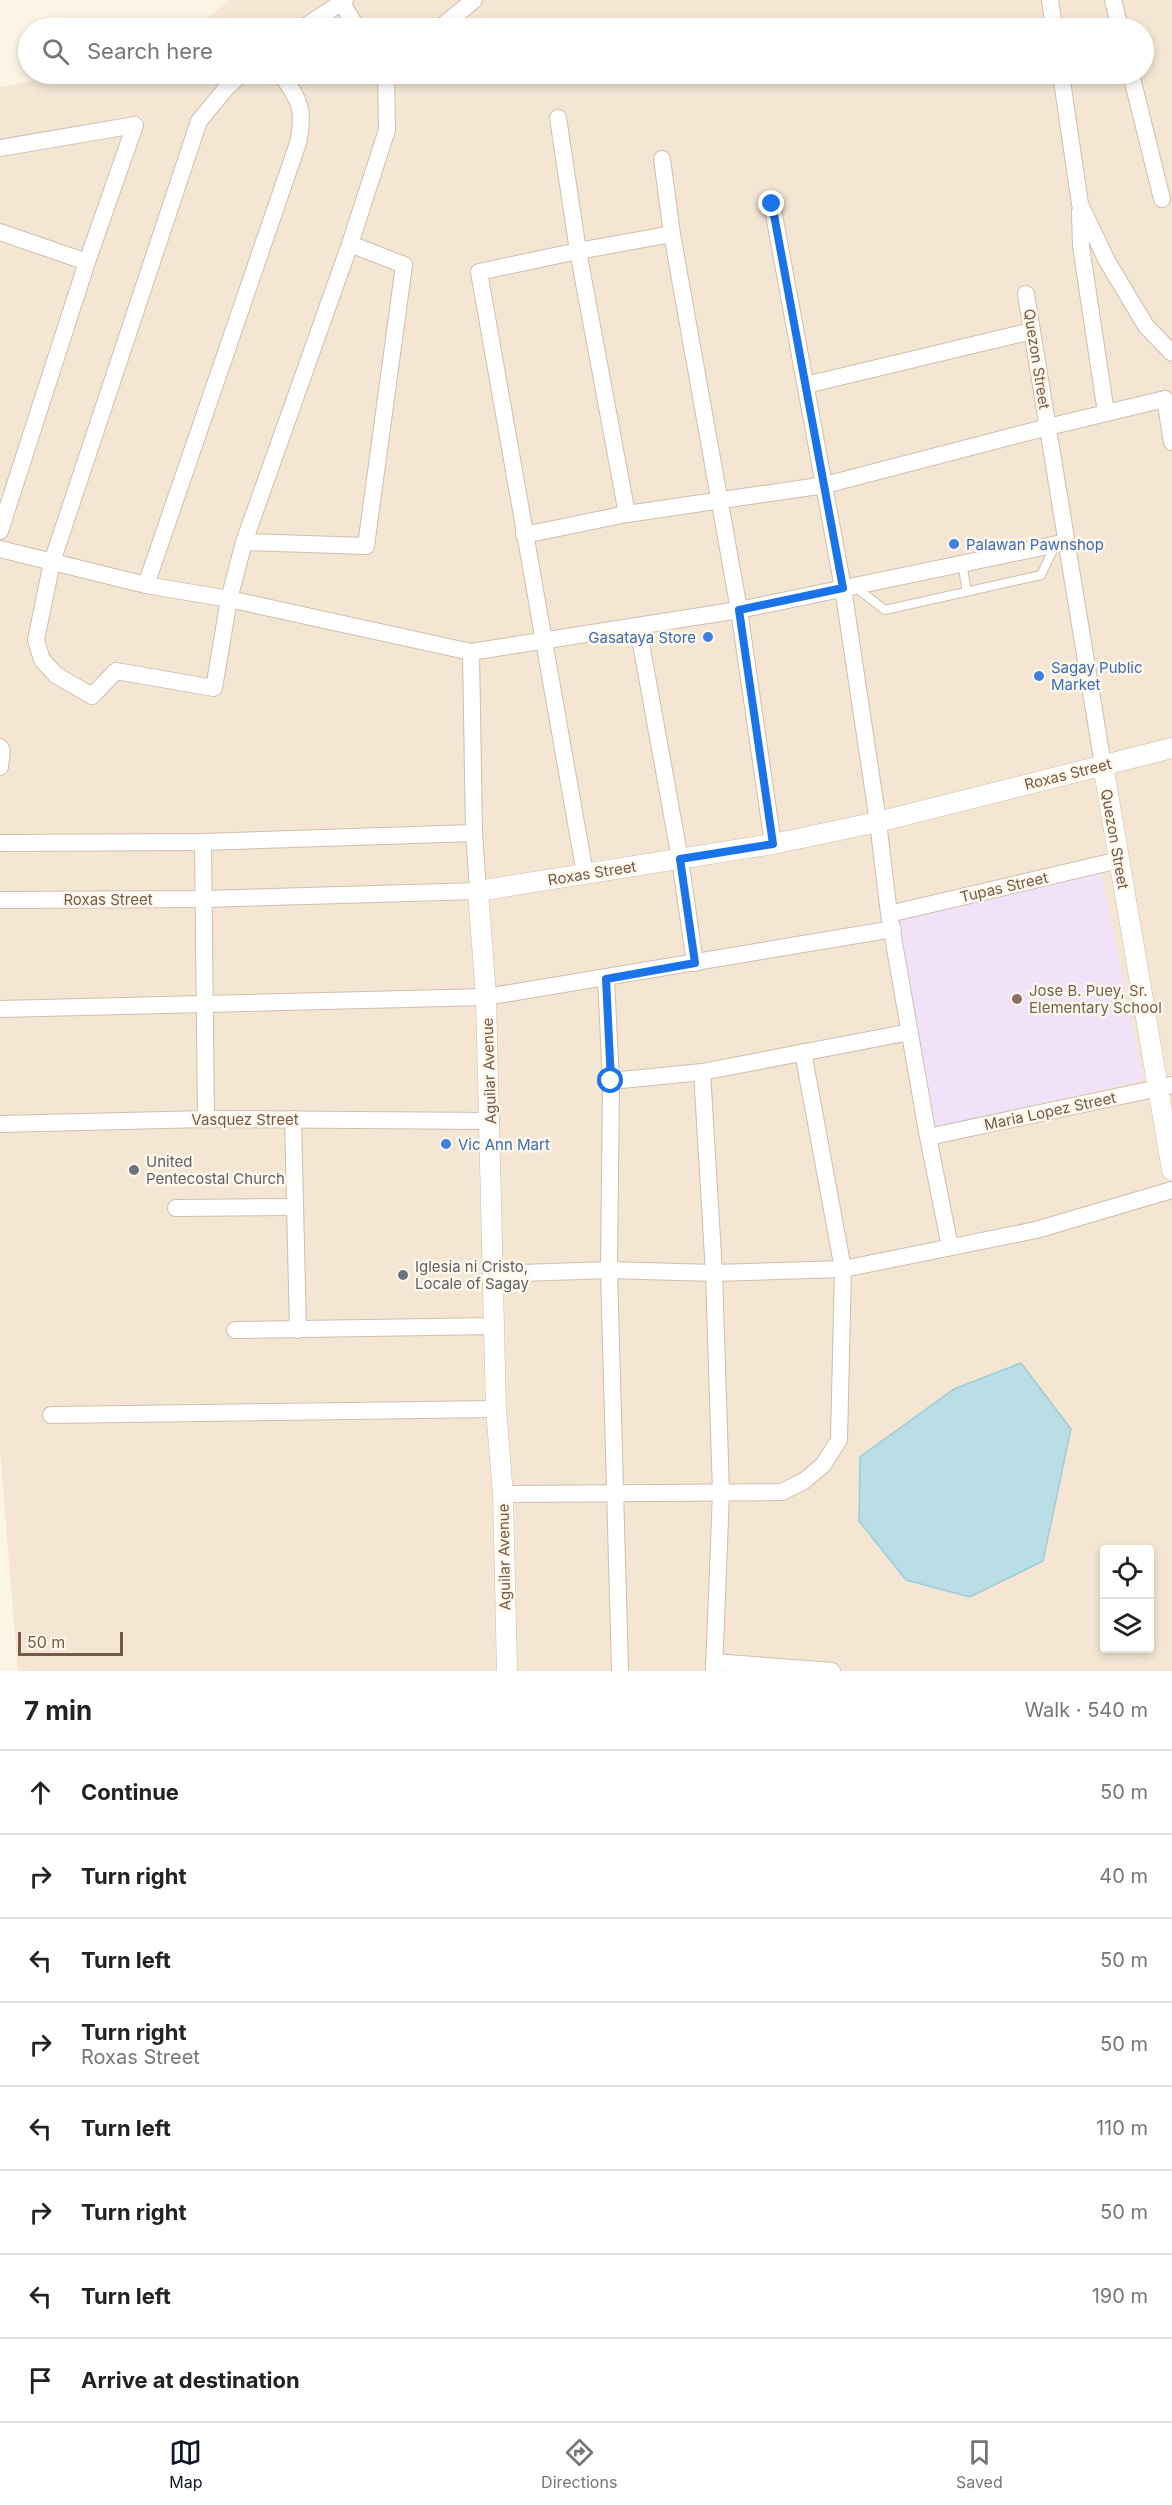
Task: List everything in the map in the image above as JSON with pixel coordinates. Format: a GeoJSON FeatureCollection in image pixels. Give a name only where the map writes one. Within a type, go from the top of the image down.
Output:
{"type":"FeatureCollection","features":[{"type":"Feature","properties":{"kind":"street"},"geometry":{"type":"LineString","coordinates":[[452,18],[474,0]]}},
{"type":"Feature","properties":{"kind":"street"},"geometry":{"type":"LineString","coordinates":[[1050,0],[1053,18]]}},
{"type":"Feature","properties":{"kind":"street"},"geometry":{"type":"LineString","coordinates":[[1113,0],[1118,18]]}},
{"type":"Feature","properties":{"kind":"street"},"geometry":{"type":"LineString","coordinates":[[319,18],[344,2],[352,18]]}},
{"type":"Feature","properties":{"kind":"street"},"geometry":{"type":"LineString","coordinates":[[230,84],[199,121],[52,562],[36,640],[42,660],[56,675],[92,696],[116,671],[214,688],[229,599],[244,542],[350,244],[387,130],[387,84]]}},
{"type":"Feature","properties":{"kind":"street"},"geometry":{"type":"LineString","coordinates":[[146,585],[298,143],[303,119],[295,94],[288,84]]}},
{"type":"Feature","properties":{"kind":"street"},"geometry":{"type":"LineString","coordinates":[[1062,84],[1080,204],[1081,246],[1106,413]]}},
{"type":"Feature","properties":{"kind":"street"},"geometry":{"type":"LineString","coordinates":[[1133,84],[1162,199]]}},
{"type":"Feature","properties":{"kind":"street"},"geometry":{"type":"LineString","coordinates":[[558,118],[578,251],[627,514]]}},
{"type":"Feature","properties":{"kind":"street"},"geometry":{"type":"LineString","coordinates":[[0,148],[135,125],[87,262],[0,531]]}},
{"type":"Feature","properties":{"kind":"street"},"geometry":{"type":"LineString","coordinates":[[662,159],[672,234],[739,610],[773,844]]}},
{"type":"Feature","properties":{"kind":"street"},"geometry":{"type":"LineString","coordinates":[[772,204],[825,485],[847,586],[891,922],[928,1137],[950,1247]]}},
{"type":"Feature","properties":{"kind":"street"},"geometry":{"type":"LineString","coordinates":[[1080,204],[1107,261],[1146,326],[1172,353]]}},
{"type":"Feature","properties":{"kind":"street"},"geometry":{"type":"LineString","coordinates":[[0,232],[87,262]]}},
{"type":"Feature","properties":{"kind":"street"},"geometry":{"type":"LineString","coordinates":[[585,874],[479,272],[672,234]]}},
{"type":"Feature","properties":{"kind":"street"},"geometry":{"type":"LineString","coordinates":[[244,542],[366,546],[404,265],[350,244]]}},
{"type":"Feature","properties":{"kind":"street","name":"Quezon Street"},"geometry":{"type":"LineString","coordinates":[[1026,294],[1048,427],[1062,543],[1119,860],[1165,1086],[1172,1170]]}},
{"type":"Feature","properties":{"kind":"street"},"geometry":{"type":"LineString","coordinates":[[806,386],[1032,331]]}},
{"type":"Feature","properties":{"kind":"street"},"geometry":{"type":"LineString","coordinates":[[524,535],[627,514],[825,485],[1165,399],[1172,442]]}},
{"type":"Feature","properties":{"kind":"street"},"geometry":{"type":"LineString","coordinates":[[0,549],[146,585],[229,599],[471,651],[543,642],[739,610],[1062,543]]}},
{"type":"Feature","properties":{"kind":"street"},"geometry":{"type":"LineString","coordinates":[[638,627],[680,859],[695,963]]}},
{"type":"Feature","properties":{"kind":"street","name":"Aguilar Avenue"},"geometry":{"type":"LineString","coordinates":[[471,651],[474,833],[486,997],[496,1409],[503,1494],[507,1671]]}},
{"type":"Feature","properties":{"kind":"street","name":"Roxas Street"},"geometry":{"type":"LineString","coordinates":[[0,900],[203,899],[478,891],[773,844],[878,822],[1172,748]]}},
{"type":"Feature","properties":{"kind":"street"},"geometry":{"type":"LineString","coordinates":[[0,843],[203,842],[474,833]]}},
{"type":"Feature","properties":{"kind":"street"},"geometry":{"type":"LineString","coordinates":[[203,842],[206,1119]]}},
{"type":"Feature","properties":{"kind":"street","name":"Tupas Street"},"geometry":{"type":"LineString","coordinates":[[0,1009],[486,997],[695,963],[891,922],[1119,860]]}},
{"type":"Feature","properties":{"kind":"street"},"geometry":{"type":"LineString","coordinates":[[606,979],[611,1081],[609,1270],[620,1671]]}},
{"type":"Feature","properties":{"kind":"street"},"geometry":{"type":"LineString","coordinates":[[611,1081],[702,1072],[910,1032]]}},
{"type":"Feature","properties":{"kind":"street"},"geometry":{"type":"LineString","coordinates":[[503,1494],[782,1492],[804,1481],[823,1465],[839,1440],[843,1269],[803,1052]]}},
{"type":"Feature","properties":{"kind":"street"},"geometry":{"type":"LineString","coordinates":[[702,1072],[714,1273],[721,1493],[714,1667],[832,1671]]}},
{"type":"Feature","properties":{"kind":"street","name":"Maria Lopez Street"},"geometry":{"type":"LineString","coordinates":[[928,1137],[1165,1086]]}},
{"type":"Feature","properties":{"kind":"street","name":"Vasquez Street"},"geometry":{"type":"LineString","coordinates":[[0,1124],[206,1119],[490,1121]]}},
{"type":"Feature","properties":{"kind":"street"},"geometry":{"type":"LineString","coordinates":[[293,1119],[298,1330]]}},
{"type":"Feature","properties":{"kind":"street"},"geometry":{"type":"LineString","coordinates":[[494,1274],[609,1270],[714,1273],[843,1269],[1036,1230],[1172,1190]]}},
{"type":"Feature","properties":{"kind":"street"},"geometry":{"type":"LineString","coordinates":[[176,1208],[295,1207]]}},
{"type":"Feature","properties":{"kind":"street"},"geometry":{"type":"LineString","coordinates":[[235,1330],[495,1326]]}},
{"type":"Feature","properties":{"kind":"street"},"geometry":{"type":"LineString","coordinates":[[51,1415],[496,1409]]}},
{"type":"Feature","properties":{"kind":"lane"},"geometry":{"type":"LineString","coordinates":[[847,586],[885,610],[1041,575],[1062,543]]}},
{"type":"Feature","properties":{"kind":"lane"},"geometry":{"type":"LineString","coordinates":[[962,563],[967,591]]}},
{"type":"Feature","properties":{"kind":"shaded area"},"geometry":{"type":"Polygon","coordinates":[[[229,0],[1172,0],[1172,1671],[18,1671],[0,1451],[0,87],[18,84],[1154,84],[1154,18],[208,18],[229,0]]]}},
{"type":"Feature","properties":{"kind":"shaded area","name":"Jose B. Puey, Sr. Elementary School"},"geometry":{"type":"Polygon","coordinates":[[[1101,872],[1144,1080],[927,1129],[894,918],[1101,872]]]}},
{"type":"Feature","properties":{"kind":"water"},"geometry":{"type":"Polygon","coordinates":[[[1021,1363],[1071,1429],[1043,1561],[970,1597],[906,1580],[859,1521],[860,1457],[954,1389],[1021,1363]]]}},
{"type":"Feature","properties":{"kind":"place","name":"Palawan Pawnshop"},"geometry":{"type":"Point","coordinates":[954,544]}},
{"type":"Feature","properties":{"kind":"place","name":"Gasataya Store"},"geometry":{"type":"Point","coordinates":[708,637]}},
{"type":"Feature","properties":{"kind":"place","name":"Sagay Public Market"},"geometry":{"type":"Point","coordinates":[1039,676]}},
{"type":"Feature","properties":{"kind":"place","name":"Jose B. Puey, Sr. Elementary School"},"geometry":{"type":"Point","coordinates":[1017,999]}},
{"type":"Feature","properties":{"kind":"place","name":"Vic Ann Mart"},"geometry":{"type":"Point","coordinates":[446,1144]}},
{"type":"Feature","properties":{"kind":"place","name":"United Pentecostal Church"},"geometry":{"type":"Point","coordinates":[134,1170]}},
{"type":"Feature","properties":{"kind":"place","name":"Iglesia ni Cristo, Locale of Sagay"},"geometry":{"type":"Point","coordinates":[403,1275]}},
{"type":"Feature","properties":{"kind":"route"},"geometry":{"type":"LineString","coordinates":[[611,1081],[606,979],[695,963],[680,859],[773,844],[739,610],[843,588],[772,204]]}}]}
